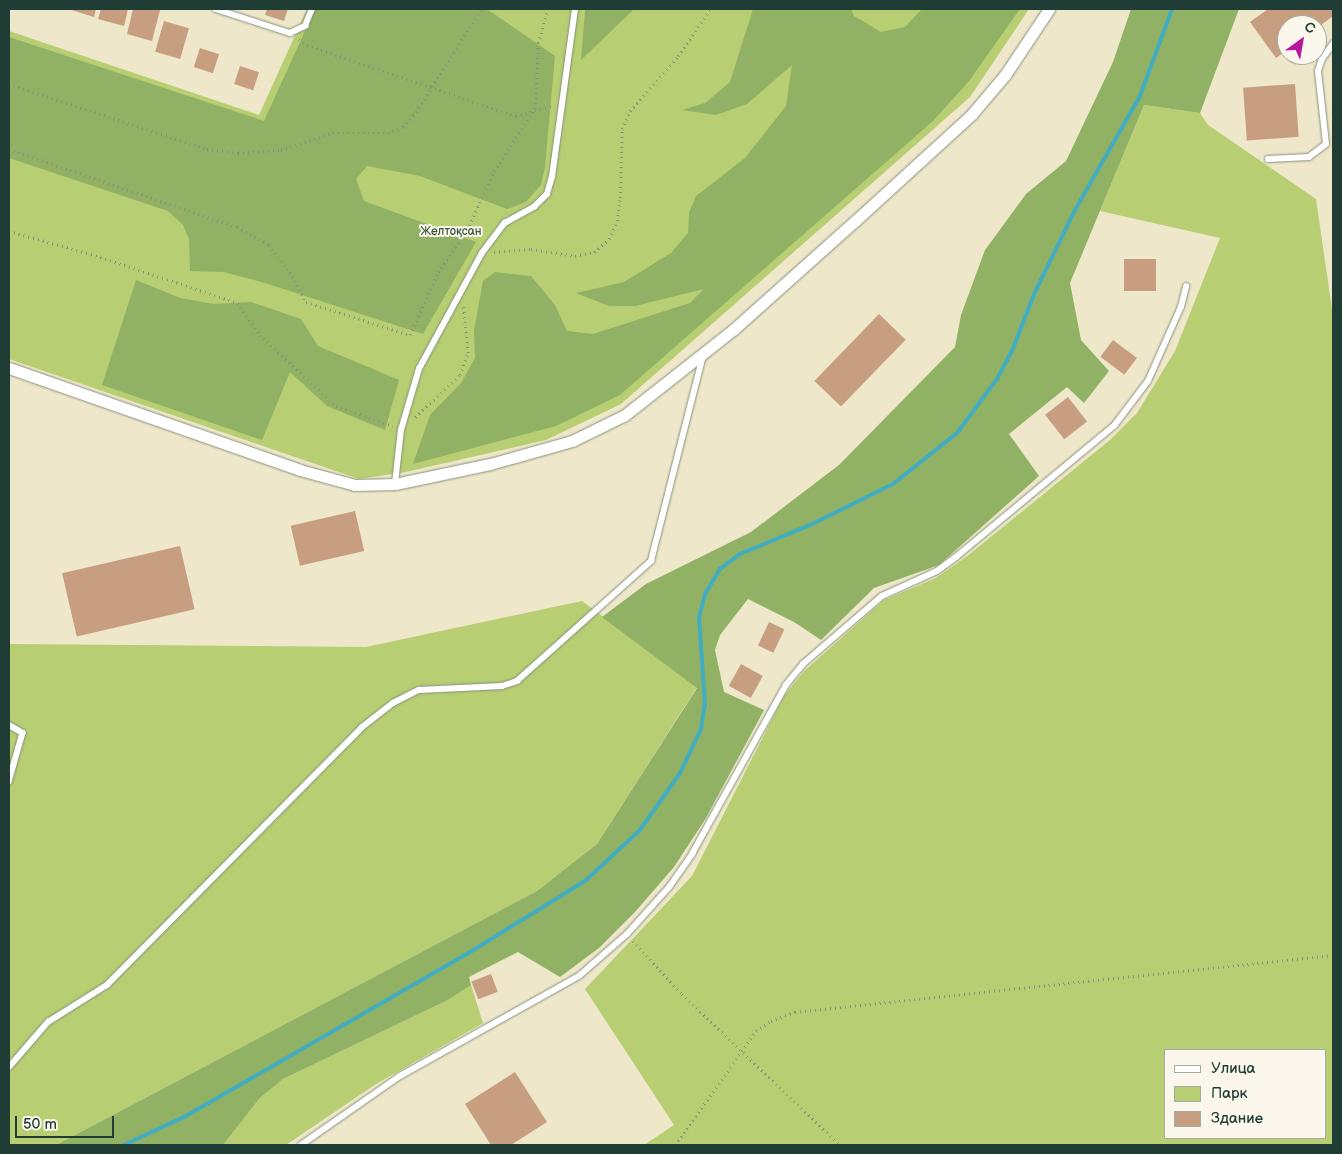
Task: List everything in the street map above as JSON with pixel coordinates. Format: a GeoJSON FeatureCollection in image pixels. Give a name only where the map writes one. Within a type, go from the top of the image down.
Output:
{"type":"FeatureCollection","features":[{"type":"Feature","properties":{"kind":"street"},"geometry":{"type":"LineString","coordinates":[[9,368],[300,470],[356,485],[395,484],[490,464],[572,441],[625,416],[703,353],[972,114],[1005,75],[1049,9]]}},
{"type":"Feature","properties":{"kind":"lane"},"geometry":{"type":"LineString","coordinates":[[216,9],[290,33],[304,26],[312,9]]}},
{"type":"Feature","properties":{"kind":"lane"},"geometry":{"type":"LineString","coordinates":[[395,484],[401,430],[419,369],[482,253],[505,223],[534,207],[547,194],[552,177],[575,9]]}},
{"type":"Feature","properties":{"kind":"lane"},"geometry":{"type":"LineString","coordinates":[[1326,144],[1318,71],[1322,59],[1333,44]]}},
{"type":"Feature","properties":{"kind":"lane"},"geometry":{"type":"LineString","coordinates":[[1268,159],[1309,157],[1326,144],[1333,142]]}},
{"type":"Feature","properties":{"kind":"lane"},"geometry":{"type":"LineString","coordinates":[[301,1145],[400,1076],[579,976],[627,934],[670,886],[692,854],[786,685],[802,664],[882,596],[937,571],[956,557],[1114,426],[1148,381],[1181,307],[1186,287]]}},
{"type":"Feature","properties":{"kind":"lane"},"geometry":{"type":"LineString","coordinates":[[9,1067],[48,1022],[108,985],[361,728],[394,703],[418,690],[502,686],[517,681],[651,561],[703,353]]}},
{"type":"Feature","properties":{"kind":"lane"},"geometry":{"type":"LineString","coordinates":[[9,725],[23,733],[9,782]]}},
{"type":"Feature","properties":{"kind":"path"},"geometry":{"type":"LineString","coordinates":[[9,84],[207,149],[238,153],[281,150],[333,133],[388,133],[403,127],[434,88],[481,9]]}},
{"type":"Feature","properties":{"kind":"path"},"geometry":{"type":"LineString","coordinates":[[9,149],[237,227],[269,245],[290,272],[306,302],[410,335],[438,272],[468,230],[494,171],[535,109],[538,43],[548,9]]}},
{"type":"Feature","properties":{"kind":"path"},"geometry":{"type":"LineString","coordinates":[[482,253],[531,249],[575,256],[594,252],[609,239],[617,221],[620,198],[622,129],[630,111],[678,56],[710,9]]}},
{"type":"Feature","properties":{"kind":"path"},"geometry":{"type":"LineString","coordinates":[[290,33],[306,45],[516,116],[535,109],[561,104]]}},
{"type":"Feature","properties":{"kind":"path"},"geometry":{"type":"LineString","coordinates":[[9,231],[91,254],[238,303],[260,335],[336,406],[401,430],[460,375],[468,354],[460,293]]}},
{"type":"Feature","properties":{"kind":"path"},"geometry":{"type":"LineString","coordinates":[[627,934],[682,994],[840,1145]]}},
{"type":"Feature","properties":{"kind":"path"},"geometry":{"type":"LineString","coordinates":[[675,1145],[740,1050],[756,1030],[770,1020],[795,1012],[1333,955]]}},
{"type":"Feature","properties":{"kind":"green space","name":"Желтоқсан"},"geometry":{"type":"Polygon","coordinates":[[[307,9],[1029,9],[970,97],[621,404],[546,440],[406,472],[359,479],[9,359],[9,31],[259,115],[307,9]]]}},
{"type":"Feature","properties":{"kind":"green space"},"geometry":{"type":"Polygon","coordinates":[[[315,9],[487,9],[555,56],[545,167],[541,185],[526,202],[507,209],[420,176],[367,166],[356,179],[364,201],[476,242],[423,334],[265,283],[224,272],[190,271],[189,239],[183,225],[168,211],[9,158],[9,37],[264,121],[315,9]]]}},
{"type":"Feature","properties":{"kind":"green space"},"geometry":{"type":"Polygon","coordinates":[[[586,9],[634,9],[581,60],[585,11],[586,9]]]}},
{"type":"Feature","properties":{"kind":"green space"},"geometry":{"type":"Polygon","coordinates":[[[753,9],[851,9],[854,16],[881,32],[905,27],[922,9],[1020,9],[969,81],[933,121],[620,395],[556,426],[413,464],[430,415],[461,383],[475,358],[474,331],[483,281],[495,272],[531,276],[555,305],[567,331],[593,334],[690,303],[704,289],[635,306],[609,306],[576,293],[624,282],[671,253],[688,233],[689,213],[696,196],[745,158],[786,106],[792,65],[747,104],[716,115],[682,110],[705,103],[730,82],[753,9]]]}},
{"type":"Feature","properties":{"kind":"green space"},"geometry":{"type":"Polygon","coordinates":[[[1131,9],[1239,9],[1200,113],[1144,105],[1070,283],[1081,340],[1109,371],[1084,403],[1067,387],[1009,434],[1039,476],[939,565],[874,588],[821,640],[794,622],[748,599],[720,635],[715,650],[724,692],[764,710],[706,818],[674,867],[635,912],[599,948],[560,977],[518,952],[469,977],[471,985],[448,1000],[283,1079],[260,1098],[223,1145],[56,1145],[537,891],[597,844],[697,688],[602,617],[646,584],[751,532],[839,465],[955,347],[961,315],[985,250],[1026,194],[1066,161],[1113,62],[1131,9]]]}},
{"type":"Feature","properties":{"kind":"green space"},"geometry":{"type":"Polygon","coordinates":[[[1144,105],[1200,113],[1208,125],[1316,199],[1333,316],[1333,1145],[644,1145],[674,1125],[585,989],[692,876],[784,696],[803,672],[884,600],[936,578],[966,557],[1110,440],[1137,413],[1175,351],[1220,238],[1100,211],[1144,105]]]}},
{"type":"Feature","properties":{"kind":"green space"},"geometry":{"type":"Polygon","coordinates":[[[136,280],[180,298],[214,304],[251,302],[301,319],[318,346],[399,380],[385,430],[327,406],[290,372],[262,440],[102,385],[136,280]]]}},
{"type":"Feature","properties":{"kind":"green space"},"geometry":{"type":"Polygon","coordinates":[[[582,601],[697,687],[597,844],[537,891],[56,1145],[9,1145],[9,644],[366,647],[582,601]]]}},
{"type":"Feature","properties":{"kind":"green space"},"geometry":{"type":"Polygon","coordinates":[[[471,985],[483,1023],[376,1084],[286,1145],[223,1145],[260,1098],[283,1079],[448,1000],[471,985]]]}},
{"type":"Feature","properties":{"kind":"building"},"geometry":{"type":"Polygon","coordinates":[[[68,9],[96,9],[94,17],[68,9]]]}},
{"type":"Feature","properties":{"kind":"building"},"geometry":{"type":"Polygon","coordinates":[[[101,9],[128,9],[124,26],[98,19],[101,9]]]}},
{"type":"Feature","properties":{"kind":"building"},"geometry":{"type":"Polygon","coordinates":[[[133,9],[160,10],[152,41],[127,34],[133,9]]]}},
{"type":"Feature","properties":{"kind":"building"},"geometry":{"type":"Polygon","coordinates":[[[267,9],[288,9],[284,21],[265,15],[267,9]]]}},
{"type":"Feature","properties":{"kind":"building"},"geometry":{"type":"Polygon","coordinates":[[[1268,9],[1333,9],[1333,16],[1327,20],[1327,15],[1277,15],[1276,58],[1250,22],[1268,9]]]}},
{"type":"Feature","properties":{"kind":"building"},"geometry":{"type":"Polygon","coordinates":[[[164,21],[189,28],[180,59],[155,52],[164,21]]]}},
{"type":"Feature","properties":{"kind":"building"},"geometry":{"type":"Polygon","coordinates":[[[200,48],[219,54],[213,73],[194,67],[200,48]]]}},
{"type":"Feature","properties":{"kind":"building"},"geometry":{"type":"Polygon","coordinates":[[[240,66],[259,72],[253,90],[234,84],[240,66]]]}},
{"type":"Feature","properties":{"kind":"building"},"geometry":{"type":"Polygon","coordinates":[[[1295,84],[1299,137],[1247,140],[1243,88],[1295,84]]]}},
{"type":"Feature","properties":{"kind":"building"},"geometry":{"type":"Polygon","coordinates":[[[1124,259],[1156,259],[1156,291],[1124,291],[1124,259]]]}},
{"type":"Feature","properties":{"kind":"building"},"geometry":{"type":"Polygon","coordinates":[[[879,314],[906,340],[841,407],[814,381],[879,314]]]}},
{"type":"Feature","properties":{"kind":"building"},"geometry":{"type":"Polygon","coordinates":[[[1113,340],[1137,358],[1124,375],[1100,357],[1113,340]]]}},
{"type":"Feature","properties":{"kind":"building"},"geometry":{"type":"Polygon","coordinates":[[[1068,397],[1087,421],[1064,439],[1045,415],[1068,397]]]}},
{"type":"Feature","properties":{"kind":"building"},"geometry":{"type":"Polygon","coordinates":[[[355,511],[364,551],[300,566],[291,526],[355,511]]]}},
{"type":"Feature","properties":{"kind":"building"},"geometry":{"type":"Polygon","coordinates":[[[180,546],[195,609],[77,637],[62,573],[180,546]]]}},
{"type":"Feature","properties":{"kind":"building"},"geometry":{"type":"Polygon","coordinates":[[[769,622],[784,629],[773,653],[758,646],[769,622]]]}},
{"type":"Feature","properties":{"kind":"building"},"geometry":{"type":"Polygon","coordinates":[[[741,664],[763,676],[751,698],[729,686],[741,664]]]}},
{"type":"Feature","properties":{"kind":"building"},"geometry":{"type":"Polygon","coordinates":[[[491,974],[498,992],[478,999],[471,982],[491,974]]]}},
{"type":"Feature","properties":{"kind":"building"},"geometry":{"type":"Polygon","coordinates":[[[515,1072],[547,1122],[511,1145],[491,1145],[465,1104],[515,1072]]]}},
{"type":"Feature","properties":{"kind":"waterway"},"geometry":{"type":"LineString","coordinates":[[124,1145],[186,1116],[470,952],[585,881],[640,830],[680,773],[701,729],[705,705],[699,617],[705,594],[720,569],[740,554],[810,525],[893,484],[957,433],[997,379],[1012,351],[1035,292],[1075,210],[1140,96],[1172,9]]}}]}
